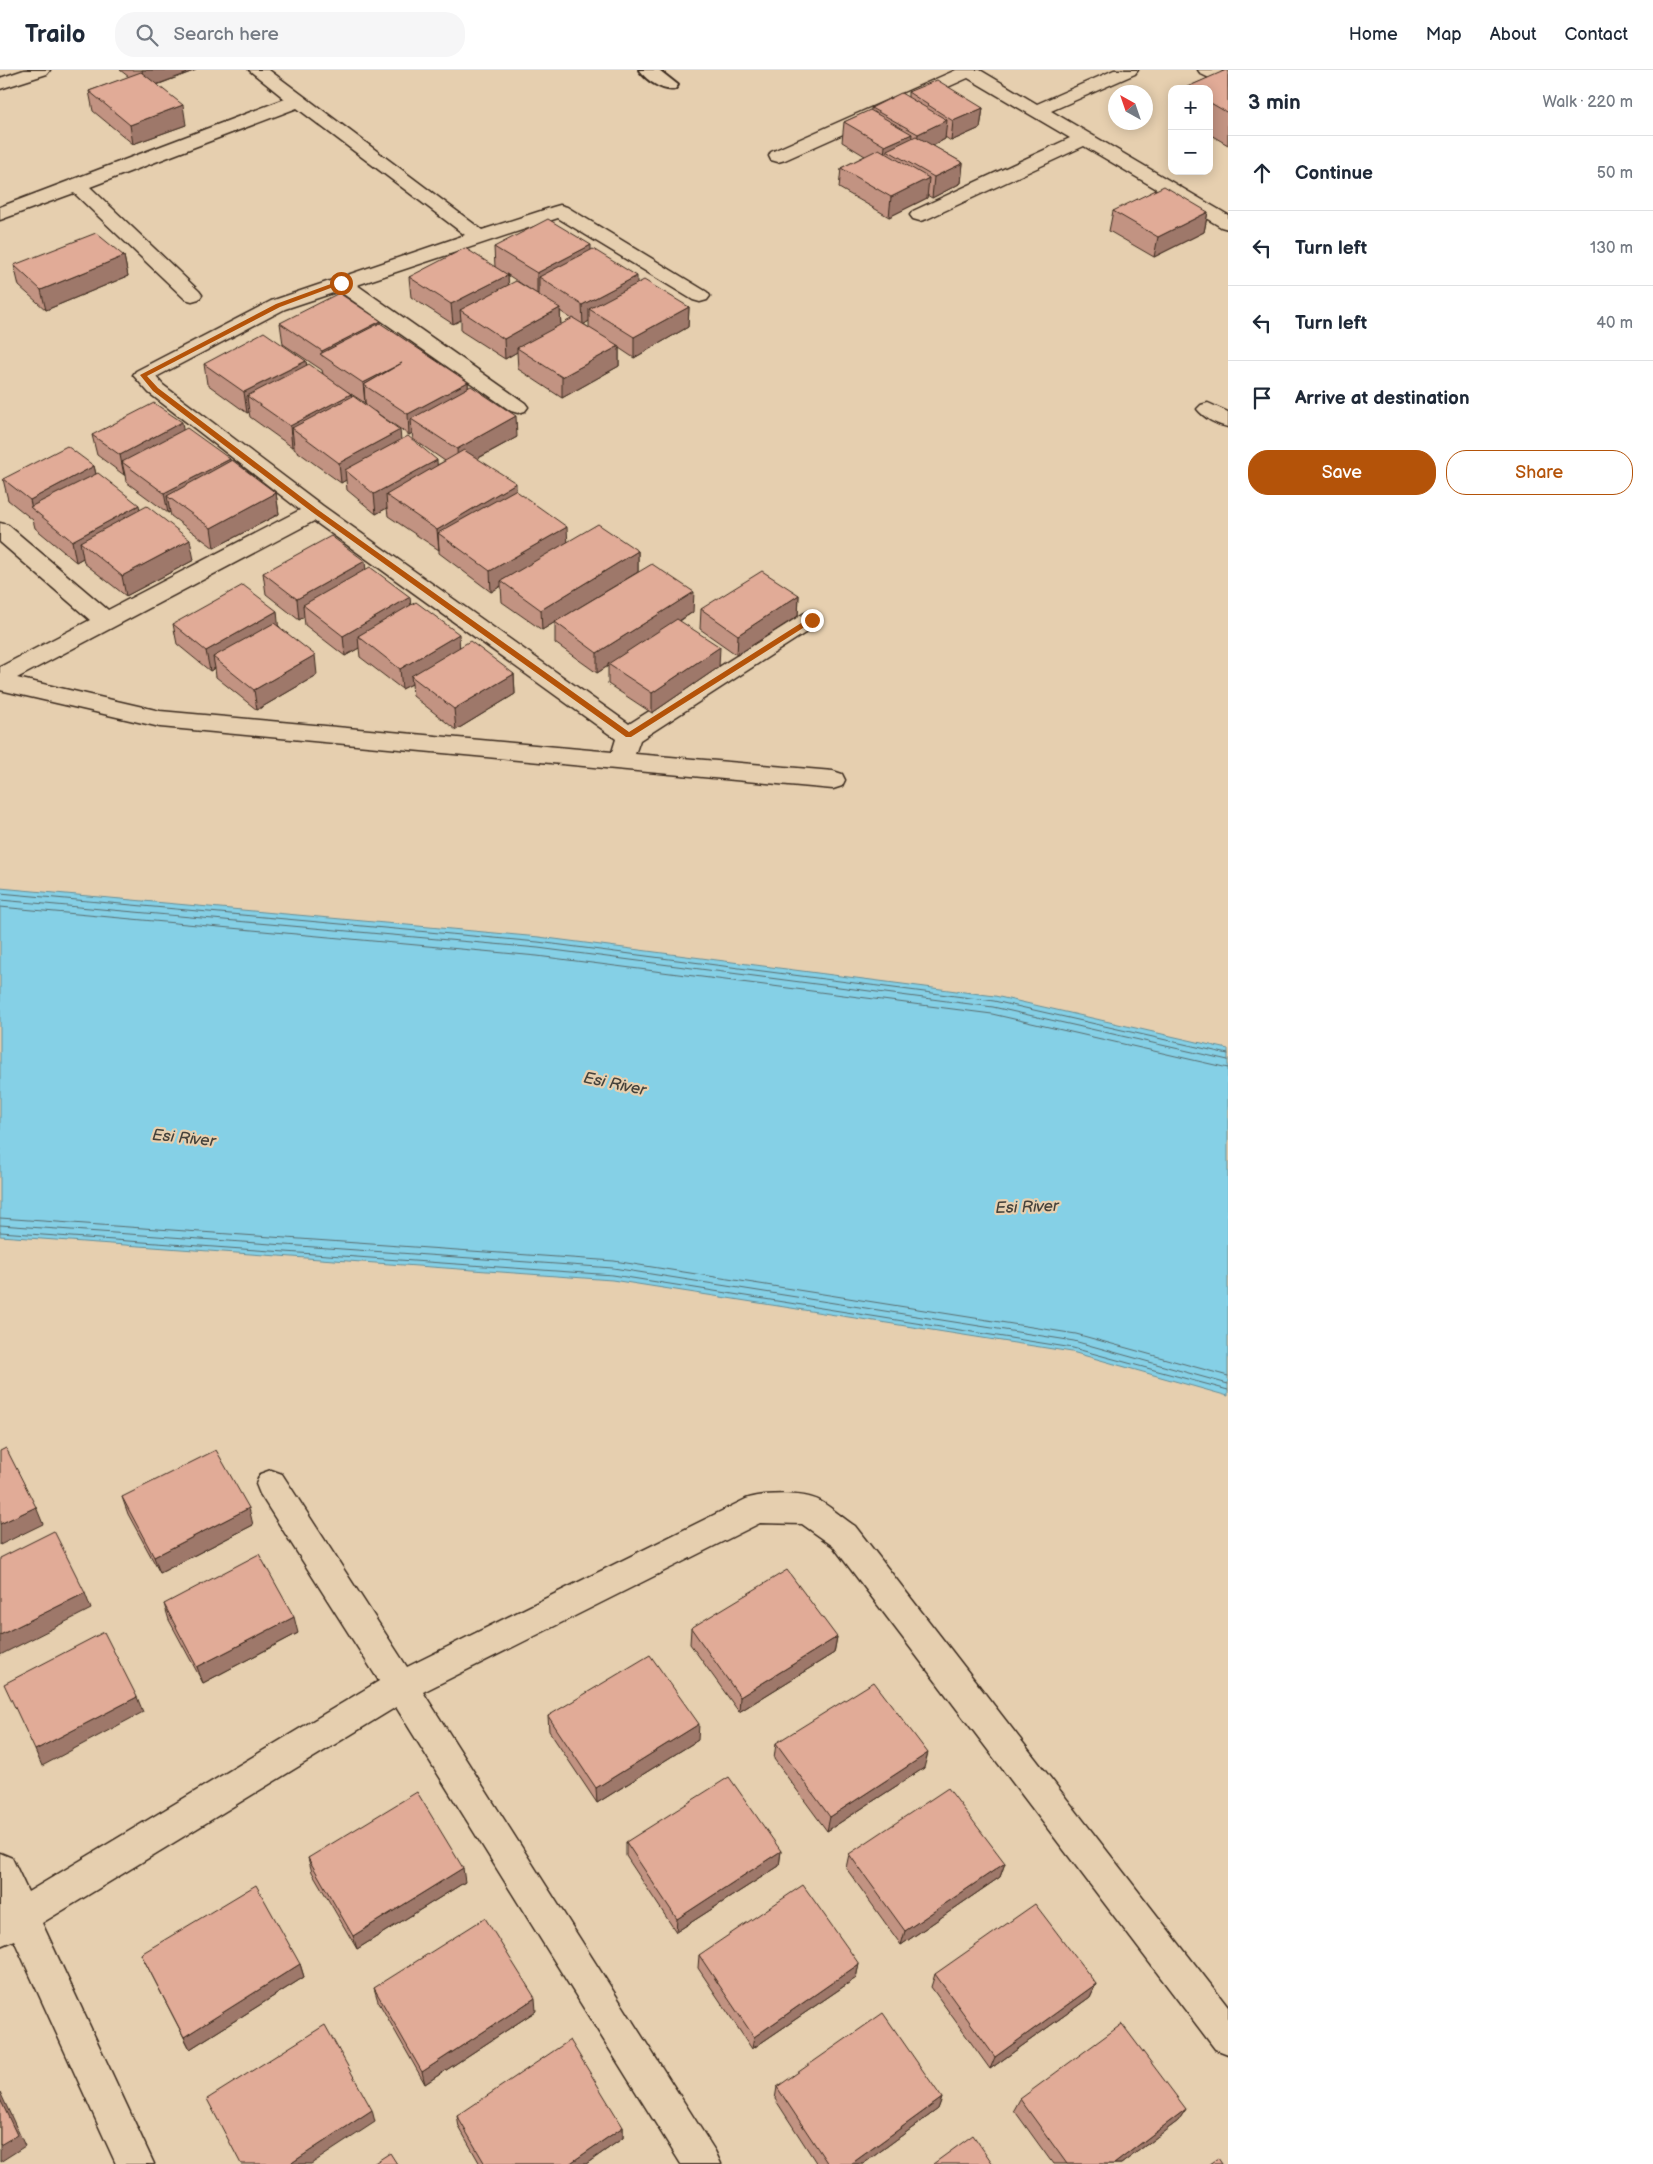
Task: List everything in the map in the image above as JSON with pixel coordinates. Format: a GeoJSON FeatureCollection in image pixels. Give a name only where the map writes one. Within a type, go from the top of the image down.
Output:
{"type":"FeatureCollection","features":[{"type":"Feature","properties":{"kind":"street"},"geometry":{"type":"LineString","coordinates":[[0,84],[41,70]]}},
{"type":"Feature","properties":{"kind":"street"},"geometry":{"type":"LineString","coordinates":[[258,70],[479,237]]}},
{"type":"Feature","properties":{"kind":"street"},"geometry":{"type":"LineString","coordinates":[[778,156],[968,70],[1228,223]]}},
{"type":"Feature","properties":{"kind":"street"},"geometry":{"type":"LineString","coordinates":[[1036,111],[1129,70]]}},
{"type":"Feature","properties":{"kind":"street"},"geometry":{"type":"LineString","coordinates":[[1207,70],[1228,82]]}},
{"type":"Feature","properties":{"kind":"street"},"geometry":{"type":"LineString","coordinates":[[0,214],[78,186],[298,100]]}},
{"type":"Feature","properties":{"kind":"street"},"geometry":{"type":"LineString","coordinates":[[920,215],[1084,139]]}},
{"type":"Feature","properties":{"kind":"street"},"geometry":{"type":"LineString","coordinates":[[78,186],[192,295]]}},
{"type":"Feature","properties":{"kind":"street"},"geometry":{"type":"LineString","coordinates":[[629,736],[315,510],[156,389],[143,375],[278,305],[560,211],[700,296]]}},
{"type":"Feature","properties":{"kind":"street"},"geometry":{"type":"LineString","coordinates":[[341,283],[518,407]]}},
{"type":"Feature","properties":{"kind":"street"},"geometry":{"type":"LineString","coordinates":[[1208,409],[1228,421]]}},
{"type":"Feature","properties":{"kind":"street"},"geometry":{"type":"LineString","coordinates":[[0,677],[315,510]]}},
{"type":"Feature","properties":{"kind":"street"},"geometry":{"type":"LineString","coordinates":[[0,530],[106,621]]}},
{"type":"Feature","properties":{"kind":"street"},"geometry":{"type":"LineString","coordinates":[[621,761],[629,736],[812,620]]}},
{"type":"Feature","properties":{"kind":"street"},"geometry":{"type":"LineString","coordinates":[[0,682],[160,719],[833,780]]}},
{"type":"Feature","properties":{"kind":"street"},"geometry":{"type":"LineString","coordinates":[[271,1484],[401,1686],[702,2164]]}},
{"type":"Feature","properties":{"kind":"street"},"geometry":{"type":"LineString","coordinates":[[11,1923],[401,1686],[756,1509],[808,1510],[844,1536],[1228,2036]]}},
{"type":"Feature","properties":{"kind":"street"},"geometry":{"type":"LineString","coordinates":[[0,1870],[11,1923],[135,2164]]}},
{"type":"Feature","properties":{"kind":"lane"},"geometry":{"type":"LineString","coordinates":[[648,70],[669,85]]}},
{"type":"Feature","properties":{"kind":"water","name":"Esi River"},"geometry":{"type":"Polygon","coordinates":[[[0,888],[539,937],[995,996],[1228,1049],[1228,1396],[1072,1352],[612,1280],[0,1236],[0,888]]]}},
{"type":"Feature","properties":{"kind":"building"},"geometry":{"type":"Polygon","coordinates":[[[1228,70],[1228,113],[1213,104],[1213,85],[1192,85],[1228,70]]]}},
{"type":"Feature","properties":{"kind":"building"},"geometry":{"type":"Polygon","coordinates":[[[141,72],[183,105],[130,125],[89,91],[141,72]]]}},
{"type":"Feature","properties":{"kind":"building"},"geometry":{"type":"Polygon","coordinates":[[[937,80],[983,108],[953,121],[908,92],[937,80]]]}},
{"type":"Feature","properties":{"kind":"building"},"geometry":{"type":"Polygon","coordinates":[[[901,93],[947,120],[918,134],[871,108],[901,93]]]}},
{"type":"Feature","properties":{"kind":"building"},"geometry":{"type":"Polygon","coordinates":[[[870,110],[912,134],[885,146],[844,122],[870,110]]]}},
{"type":"Feature","properties":{"kind":"building"},"geometry":{"type":"Polygon","coordinates":[[[916,136],[963,163],[934,177],[887,150],[916,136]]]}},
{"type":"Feature","properties":{"kind":"building"},"geometry":{"type":"Polygon","coordinates":[[[879,149],[929,178],[891,197],[841,168],[879,149]]]}},
{"type":"Feature","properties":{"kind":"building"},"geometry":{"type":"Polygon","coordinates":[[[1164,186],[1208,212],[1158,237],[1113,211],[1164,186]]]}},
{"type":"Feature","properties":{"kind":"building"},"geometry":{"type":"Polygon","coordinates":[[[548,219],[591,245],[537,273],[494,247],[548,219]]]}},
{"type":"Feature","properties":{"kind":"building"},"geometry":{"type":"Polygon","coordinates":[[[96,233],[124,256],[41,290],[14,265],[96,233]]]}},
{"type":"Feature","properties":{"kind":"building"},"geometry":{"type":"Polygon","coordinates":[[[465,248],[508,275],[451,304],[409,277],[465,248]]]}},
{"type":"Feature","properties":{"kind":"building"},"geometry":{"type":"Polygon","coordinates":[[[593,249],[637,276],[582,305],[539,277],[593,249]]]}},
{"type":"Feature","properties":{"kind":"building"},"geometry":{"type":"Polygon","coordinates":[[[644,280],[689,307],[634,337],[589,309],[644,280]]]}},
{"type":"Feature","properties":{"kind":"building"},"geometry":{"type":"Polygon","coordinates":[[[516,281],[560,308],[504,339],[460,310],[516,281]]]}},
{"type":"Feature","properties":{"kind":"building"},"geometry":{"type":"Polygon","coordinates":[[[339,293],[381,321],[322,351],[280,323],[339,293]]]}},
{"type":"Feature","properties":{"kind":"building"},"geometry":{"type":"Polygon","coordinates":[[[573,318],[619,346],[562,377],[517,348],[573,318]]]}},
{"type":"Feature","properties":{"kind":"building"},"geometry":{"type":"Polygon","coordinates":[[[380,323],[468,382],[408,414],[364,385],[402,363],[363,383],[320,354],[380,323]]]}},
{"type":"Feature","properties":{"kind":"building"},"geometry":{"type":"Polygon","coordinates":[[[264,332],[306,361],[244,392],[204,364],[264,332]]]}},
{"type":"Feature","properties":{"kind":"building"},"geometry":{"type":"Polygon","coordinates":[[[309,364],[351,394],[290,426],[247,396],[309,364]]]}},
{"type":"Feature","properties":{"kind":"building"},"geometry":{"type":"Polygon","coordinates":[[[471,386],[516,416],[457,449],[411,419],[471,386]]]}},
{"type":"Feature","properties":{"kind":"building"},"geometry":{"type":"Polygon","coordinates":[[[353,396],[400,430],[339,463],[292,428],[353,396]]]}},
{"type":"Feature","properties":{"kind":"building"},"geometry":{"type":"Polygon","coordinates":[[[154,403],[182,422],[120,455],[92,435],[154,403]]]}},
{"type":"Feature","properties":{"kind":"building"},"geometry":{"type":"Polygon","coordinates":[[[187,428],[230,459],[164,493],[122,462],[187,428]]]}},
{"type":"Feature","properties":{"kind":"building"},"geometry":{"type":"Polygon","coordinates":[[[408,436],[437,460],[374,494],[345,470],[408,436]]]}},
{"type":"Feature","properties":{"kind":"building"},"geometry":{"type":"Polygon","coordinates":[[[67,446],[94,466],[30,500],[3,479],[67,446]]]}},
{"type":"Feature","properties":{"kind":"building"},"geometry":{"type":"Polygon","coordinates":[[[464,450],[516,483],[437,530],[386,495],[464,450]]]}},
{"type":"Feature","properties":{"kind":"building"},"geometry":{"type":"Polygon","coordinates":[[[232,460],[276,493],[211,528],[167,496],[232,460]]]}},
{"type":"Feature","properties":{"kind":"building"},"geometry":{"type":"Polygon","coordinates":[[[98,473],[139,505],[72,541],[30,507],[98,473]]]}},
{"type":"Feature","properties":{"kind":"building"},"geometry":{"type":"Polygon","coordinates":[[[515,490],[567,527],[490,571],[438,533],[515,490]]]}},
{"type":"Feature","properties":{"kind":"building"},"geometry":{"type":"Polygon","coordinates":[[[147,506],[190,540],[122,576],[80,542],[147,506]]]}},
{"type":"Feature","properties":{"kind":"building"},"geometry":{"type":"Polygon","coordinates":[[[598,524],[638,551],[541,610],[501,581],[598,524]]]}},
{"type":"Feature","properties":{"kind":"building"},"geometry":{"type":"Polygon","coordinates":[[[331,536],[365,561],[297,599],[263,573],[331,536]]]}},
{"type":"Feature","properties":{"kind":"building"},"geometry":{"type":"Polygon","coordinates":[[[652,564],[694,592],[597,653],[555,622],[652,564]]]}},
{"type":"Feature","properties":{"kind":"building"},"geometry":{"type":"Polygon","coordinates":[[[370,567],[410,597],[343,636],[303,605],[370,567]]]}},
{"type":"Feature","properties":{"kind":"building"},"geometry":{"type":"Polygon","coordinates":[[[762,571],[799,595],[738,635],[701,609],[762,571]]]}},
{"type":"Feature","properties":{"kind":"building"},"geometry":{"type":"Polygon","coordinates":[[[243,585],[277,611],[206,651],[173,624],[243,585]]]}},
{"type":"Feature","properties":{"kind":"building"},"geometry":{"type":"Polygon","coordinates":[[[416,602],[459,634],[400,669],[358,636],[416,602]]]}},
{"type":"Feature","properties":{"kind":"building"},"geometry":{"type":"Polygon","coordinates":[[[677,619],[720,647],[652,693],[608,664],[677,619]]]}},
{"type":"Feature","properties":{"kind":"building"},"geometry":{"type":"Polygon","coordinates":[[[274,623],[315,655],[254,690],[213,657],[274,623]]]}},
{"type":"Feature","properties":{"kind":"building"},"geometry":{"type":"Polygon","coordinates":[[[470,641],[514,674],[454,709],[411,676],[470,641]]]}},
{"type":"Feature","properties":{"kind":"building"},"geometry":{"type":"Polygon","coordinates":[[[6,1448],[36,1507],[0,1524],[0,1451],[6,1448]]]}},
{"type":"Feature","properties":{"kind":"building"},"geometry":{"type":"Polygon","coordinates":[[[216,1450],[249,1508],[154,1557],[122,1497],[216,1450]]]}},
{"type":"Feature","properties":{"kind":"building"},"geometry":{"type":"Polygon","coordinates":[[[54,1531],[85,1593],[0,1635],[0,1558],[54,1531]]]}},
{"type":"Feature","properties":{"kind":"building"},"geometry":{"type":"Polygon","coordinates":[[[259,1554],[294,1617],[197,1667],[164,1604],[259,1554]]]}},
{"type":"Feature","properties":{"kind":"building"},"geometry":{"type":"Polygon","coordinates":[[[787,1570],[837,1637],[740,1697],[691,1628],[787,1570]]]}},
{"type":"Feature","properties":{"kind":"building"},"geometry":{"type":"Polygon","coordinates":[[[104,1632],[137,1697],[35,1750],[4,1684],[104,1632]]]}},
{"type":"Feature","properties":{"kind":"building"},"geometry":{"type":"Polygon","coordinates":[[[650,1655],[699,1724],[596,1788],[548,1716],[650,1655]]]}},
{"type":"Feature","properties":{"kind":"building"},"geometry":{"type":"Polygon","coordinates":[[[874,1682],[928,1753],[830,1817],[776,1743],[874,1682]]]}},
{"type":"Feature","properties":{"kind":"building"},"geometry":{"type":"Polygon","coordinates":[[[729,1777],[781,1851],[677,1919],[626,1842],[729,1777]]]}},
{"type":"Feature","properties":{"kind":"building"},"geometry":{"type":"Polygon","coordinates":[[[948,1788],[1005,1863],[905,1931],[849,1854],[948,1788]]]}},
{"type":"Feature","properties":{"kind":"building"},"geometry":{"type":"Polygon","coordinates":[[[417,1792],[463,1868],[353,1936],[308,1858],[417,1792]]]}},
{"type":"Feature","properties":{"kind":"building"},"geometry":{"type":"Polygon","coordinates":[[[256,1885],[300,1964],[184,2037],[141,1954],[256,1885]]]}},
{"type":"Feature","properties":{"kind":"building"},"geometry":{"type":"Polygon","coordinates":[[[803,1885],[859,1964],[754,2037],[699,1955],[803,1885]]]}},
{"type":"Feature","properties":{"kind":"building"},"geometry":{"type":"Polygon","coordinates":[[[1035,1904],[1096,1984],[995,2057],[935,1974],[1035,1904]]]}},
{"type":"Feature","properties":{"kind":"building"},"geometry":{"type":"Polygon","coordinates":[[[485,1918],[535,1998],[422,2072],[374,1988],[485,1918]]]}},
{"type":"Feature","properties":{"kind":"building"},"geometry":{"type":"Polygon","coordinates":[[[883,2013],[942,2098],[851,2164],[828,2164],[777,2087],[883,2013]]]}},
{"type":"Feature","properties":{"kind":"building"},"geometry":{"type":"Polygon","coordinates":[[[1122,2024],[1186,2109],[1114,2164],[1067,2164],[1020,2099],[1122,2024]]]}},
{"type":"Feature","properties":{"kind":"building"},"geometry":{"type":"Polygon","coordinates":[[[325,2025],[372,2110],[290,2164],[241,2164],[207,2099],[325,2025]]]}},
{"type":"Feature","properties":{"kind":"building"},"geometry":{"type":"Polygon","coordinates":[[[570,2040],[623,2127],[569,2164],[485,2164],[457,2116],[570,2040]]]}},
{"type":"Feature","properties":{"kind":"building"},"geometry":{"type":"Polygon","coordinates":[[[0,2099],[17,2135],[0,2145],[0,2099]]]}},
{"type":"Feature","properties":{"kind":"building"},"geometry":{"type":"Polygon","coordinates":[[[973,2135],[993,2164],[933,2164],[973,2135]]]}},
{"type":"Feature","properties":{"kind":"building"},"geometry":{"type":"Polygon","coordinates":[[[390,2153],[397,2164],[373,2164],[390,2153]]]}},
{"type":"Feature","properties":{"kind":"building"},"geometry":{"type":"Polygon","coordinates":[[[1218,2158],[1222,2164],[1209,2164],[1218,2158]]]}},
{"type":"Feature","properties":{"kind":"route"},"geometry":{"type":"LineString","coordinates":[[341,283],[278,305],[143,375],[156,389],[315,510],[629,736],[812,620]]}}]}
